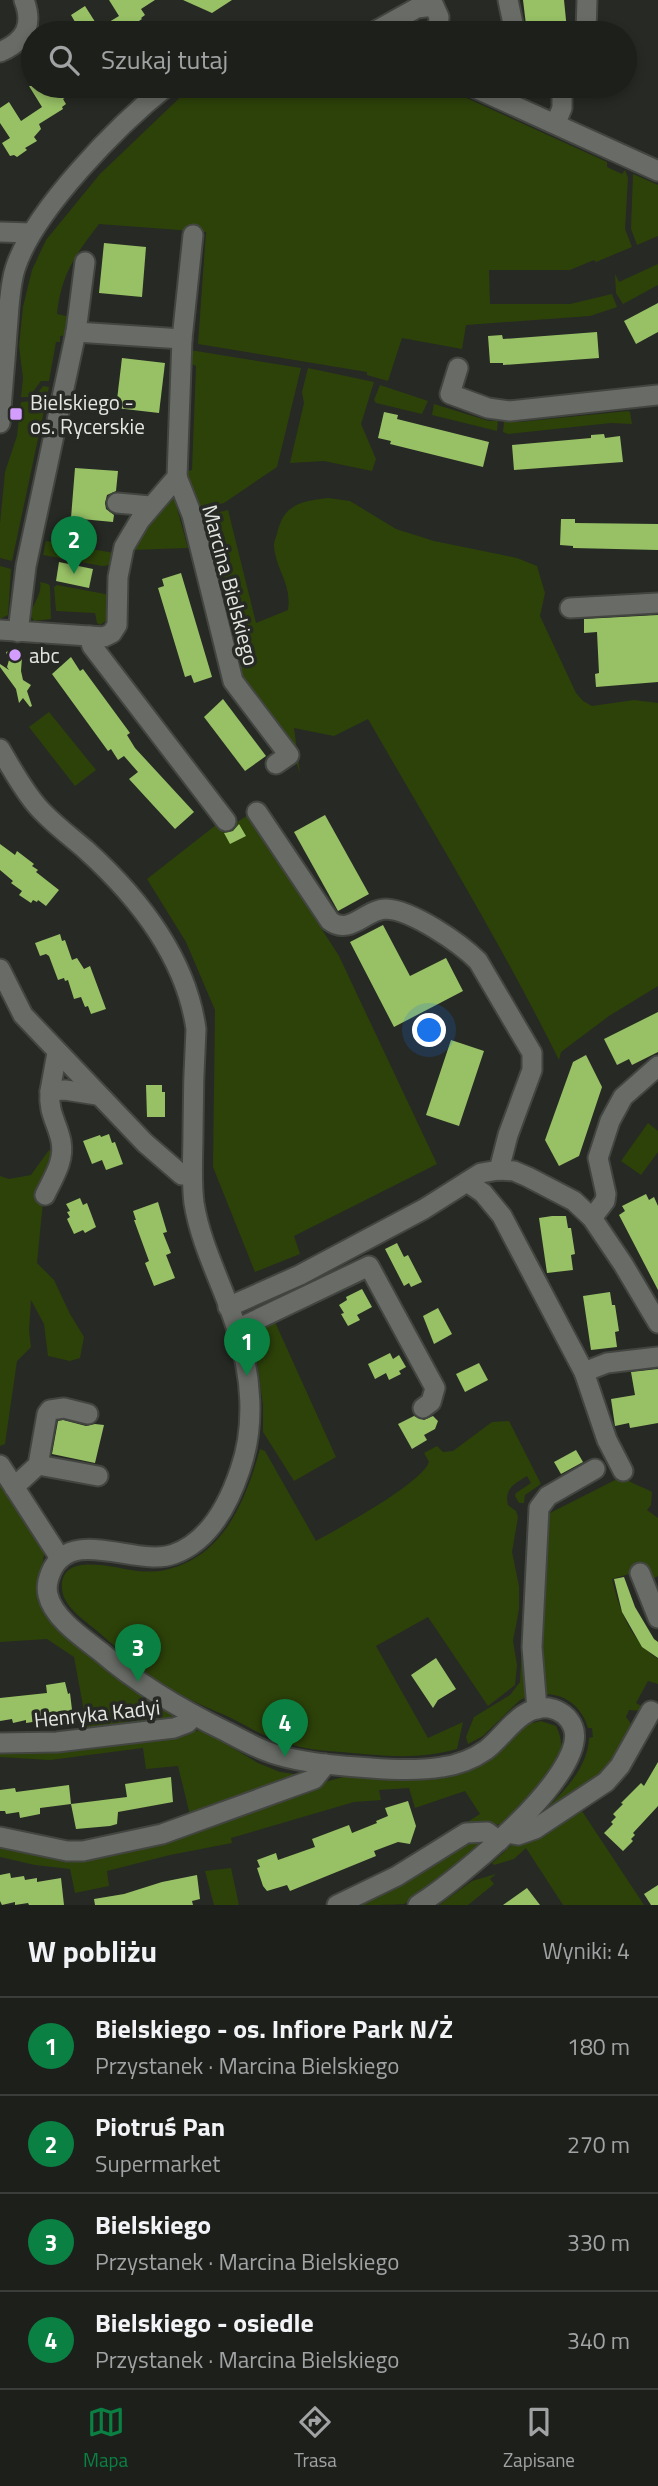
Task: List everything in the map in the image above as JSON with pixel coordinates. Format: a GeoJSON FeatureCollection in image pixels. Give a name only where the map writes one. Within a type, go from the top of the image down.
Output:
{"type":"FeatureCollection","features":[{"type":"Feature","properties":{"kind":"street"},"geometry":{"type":"LineString","coordinates":[[24,0],[29,21]]}},
{"type":"Feature","properties":{"kind":"street"},"geometry":{"type":"LineString","coordinates":[[508,0],[512,21]]}},
{"type":"Feature","properties":{"kind":"street"},"geometry":{"type":"LineString","coordinates":[[586,21],[587,0]]}},
{"type":"Feature","properties":{"kind":"street"},"geometry":{"type":"LineString","coordinates":[[400,21],[418,8],[436,3],[439,21]]}},
{"type":"Feature","properties":{"kind":"street"},"geometry":{"type":"LineString","coordinates":[[0,52],[21,38]]}},
{"type":"Feature","properties":{"kind":"street"},"geometry":{"type":"LineString","coordinates":[[0,423],[10,288],[21,253],[31,233],[94,156],[154,98]]}},
{"type":"Feature","properties":{"kind":"street"},"geometry":{"type":"LineString","coordinates":[[499,98],[658,171]]}},
{"type":"Feature","properties":{"kind":"street"},"geometry":{"type":"LineString","coordinates":[[556,123],[562,108],[562,98]]}},
{"type":"Feature","properties":{"kind":"street"},"geometry":{"type":"LineString","coordinates":[[0,232],[31,233]]}},
{"type":"Feature","properties":{"kind":"street","name":"Marcina Bielskiego"},"geometry":{"type":"LineString","coordinates":[[193,235],[182,339],[177,477],[192,515],[233,681],[289,755],[276,764]]}},
{"type":"Feature","properties":{"kind":"street"},"geometry":{"type":"LineString","coordinates":[[85,262],[76,332],[26,566],[9,631],[104,637],[112,633],[117,625],[118,578],[124,547],[150,506],[177,477]]}},
{"type":"Feature","properties":{"kind":"street"},"geometry":{"type":"LineString","coordinates":[[76,332],[182,339]]}},
{"type":"Feature","properties":{"kind":"street"},"geometry":{"type":"LineString","coordinates":[[458,368],[450,394],[503,411],[658,395]]}},
{"type":"Feature","properties":{"kind":"street"},"geometry":{"type":"LineString","coordinates":[[117,503],[150,506]]}},
{"type":"Feature","properties":{"kind":"street"},"geometry":{"type":"LineString","coordinates":[[570,608],[658,603]]}},
{"type":"Feature","properties":{"kind":"street"},"geometry":{"type":"LineString","coordinates":[[89,636],[92,646],[226,821]]}},
{"type":"Feature","properties":{"kind":"street"},"geometry":{"type":"LineString","coordinates":[[0,749],[38,808],[113,876],[138,905],[166,946],[182,982],[196,1029],[192,1175],[194,1202],[200,1231],[237,1329],[248,1386],[248,1440],[237,1480],[216,1519],[190,1545],[171,1555],[139,1558],[84,1548],[60,1558],[52,1570],[47,1586],[52,1606],[62,1618],[138,1682],[194,1716],[272,1753],[326,1764],[389,1769],[445,1767],[481,1754],[518,1718],[537,1709],[548,1708],[565,1715],[574,1729],[574,1746],[566,1765],[546,1792],[503,1837],[447,1885],[418,1905]]}},
{"type":"Feature","properties":{"kind":"street"},"geometry":{"type":"LineString","coordinates":[[257,812],[335,925],[347,926],[375,911],[391,910],[441,932],[478,961],[521,1031],[532,1053],[533,1062],[499,1170]]}},
{"type":"Feature","properties":{"kind":"street"},"geometry":{"type":"LineString","coordinates":[[0,969],[23,1015],[57,1053],[145,1143],[182,1175],[192,1175]]}},
{"type":"Feature","properties":{"kind":"street"},"geometry":{"type":"LineString","coordinates":[[45,1195],[59,1166],[62,1151],[50,1109],[50,1091],[57,1053]]}},
{"type":"Feature","properties":{"kind":"street"},"geometry":{"type":"LineString","coordinates":[[592,1218],[605,1201],[606,1194],[598,1158],[610,1121],[623,1097],[658,1066]]}},
{"type":"Feature","properties":{"kind":"street"},"geometry":{"type":"LineString","coordinates":[[50,1091],[65,1090],[97,1095]]}},
{"type":"Feature","properties":{"kind":"street"},"geometry":{"type":"LineString","coordinates":[[228,1307],[300,1275],[424,1209],[481,1173],[499,1170],[514,1171],[574,1200],[592,1218],[658,1323]]}},
{"type":"Feature","properties":{"kind":"street"},"geometry":{"type":"LineString","coordinates":[[467,1182],[483,1193],[502,1216],[584,1371],[607,1440],[623,1471]]}},
{"type":"Feature","properties":{"kind":"street"},"geometry":{"type":"LineString","coordinates":[[237,1329],[369,1266],[435,1388],[431,1402],[424,1408]]}},
{"type":"Feature","properties":{"kind":"street"},"geometry":{"type":"LineString","coordinates":[[584,1371],[607,1363],[658,1357]]}},
{"type":"Feature","properties":{"kind":"street"},"geometry":{"type":"LineString","coordinates":[[14,1487],[38,1465],[50,1410],[64,1408],[88,1414]]}},
{"type":"Feature","properties":{"kind":"street"},"geometry":{"type":"LineString","coordinates":[[0,1465],[60,1558]]}},
{"type":"Feature","properties":{"kind":"street"},"geometry":{"type":"LineString","coordinates":[[38,1465],[98,1476]]}},
{"type":"Feature","properties":{"kind":"street"},"geometry":{"type":"LineString","coordinates":[[537,1709],[532,1647],[539,1508],[548,1496],[595,1469]]}},
{"type":"Feature","properties":{"kind":"street"},"geometry":{"type":"LineString","coordinates":[[640,1573],[658,1618]]}},
{"type":"Feature","properties":{"kind":"street"},"geometry":{"type":"LineString","coordinates":[[337,1905],[397,1876],[466,1833],[487,1832],[503,1837],[535,1829],[606,1782],[620,1766],[651,1711]]}},
{"type":"Feature","properties":{"kind":"street","name":"Henryka Kadyi"},"geometry":{"type":"LineString","coordinates":[[0,1743],[57,1742],[161,1729],[186,1724],[194,1716]]}},
{"type":"Feature","properties":{"kind":"street"},"geometry":{"type":"LineString","coordinates":[[0,1838],[67,1851],[83,1851],[127,1842],[203,1821],[314,1779],[326,1764]]}},
{"type":"Feature","properties":{"kind":"green space"},"geometry":{"type":"Polygon","coordinates":[[[179,98],[466,98],[607,162],[607,167],[622,174],[625,170],[628,178],[625,229],[632,247],[570,270],[489,270],[490,304],[570,304],[612,294],[617,307],[590,316],[466,325],[462,349],[402,338],[388,381],[367,375],[367,372],[198,344],[206,232],[99,224],[77,255],[62,287],[57,314],[70,317],[69,335],[60,336],[60,342],[56,342],[49,381],[41,381],[29,397],[21,397],[23,378],[19,346],[23,307],[32,270],[46,240],[100,174],[179,98]]]}},
{"type":"Feature","properties":{"kind":"green space"},"geometry":{"type":"Polygon","coordinates":[[[633,174],[658,185],[658,236],[637,245],[631,229],[633,174]]]}},
{"type":"Feature","properties":{"kind":"green space"},"geometry":{"type":"Polygon","coordinates":[[[658,264],[658,285],[623,304],[616,293],[615,274],[619,282],[658,264]]]}},
{"type":"Feature","properties":{"kind":"green space"},"geometry":{"type":"Polygon","coordinates":[[[190,350],[301,368],[277,467],[224,503],[195,510],[184,472],[192,470],[196,366],[189,363],[190,350]]]}},
{"type":"Feature","properties":{"kind":"green space"},"geometry":{"type":"Polygon","coordinates":[[[308,368],[374,382],[361,424],[376,459],[372,471],[324,461],[290,463],[304,403],[302,392],[308,368]]]}},
{"type":"Feature","properties":{"kind":"green space"},"geometry":{"type":"Polygon","coordinates":[[[380,385],[428,401],[422,414],[376,403],[374,400],[380,385]]]}},
{"type":"Feature","properties":{"kind":"green space"},"geometry":{"type":"Polygon","coordinates":[[[43,386],[49,387],[12,561],[0,558],[5,472],[17,436],[21,402],[32,401],[43,386]]]}},
{"type":"Feature","properties":{"kind":"green space"},"geometry":{"type":"Polygon","coordinates":[[[434,404],[489,421],[498,421],[497,431],[432,415],[434,404]]]}},
{"type":"Feature","properties":{"kind":"green space"},"geometry":{"type":"Polygon","coordinates":[[[628,411],[632,424],[611,423],[508,434],[503,432],[504,422],[628,411]]]}},
{"type":"Feature","properties":{"kind":"green space"},"geometry":{"type":"Polygon","coordinates":[[[173,494],[188,548],[131,550],[139,535],[173,494]]]}},
{"type":"Feature","properties":{"kind":"green space"},"geometry":{"type":"Polygon","coordinates":[[[328,498],[350,501],[396,529],[434,541],[517,558],[537,566],[545,593],[540,616],[576,693],[583,701],[592,706],[634,700],[658,703],[658,986],[609,1016],[561,1052],[559,1060],[490,930],[368,719],[334,736],[294,728],[300,773],[294,755],[240,681],[227,624],[238,616],[229,578],[217,581],[217,576],[224,573],[208,515],[228,510],[256,623],[288,610],[288,592],[274,546],[285,514],[297,505],[328,498]]]}},
{"type":"Feature","properties":{"kind":"green space"},"geometry":{"type":"Polygon","coordinates":[[[46,541],[114,553],[111,563],[102,566],[43,555],[46,541]]]}},
{"type":"Feature","properties":{"kind":"green space"},"geometry":{"type":"Polygon","coordinates":[[[0,566],[11,569],[8,615],[0,619],[0,566]]]}},
{"type":"Feature","properties":{"kind":"green space"},"geometry":{"type":"Polygon","coordinates":[[[40,582],[50,586],[51,619],[34,621],[30,615],[39,594],[40,582]]]}},
{"type":"Feature","properties":{"kind":"green space"},"geometry":{"type":"Polygon","coordinates":[[[57,585],[110,597],[107,620],[100,625],[95,613],[56,611],[54,587],[57,585]]]}},
{"type":"Feature","properties":{"kind":"green space"},"geometry":{"type":"Polygon","coordinates":[[[49,712],[96,770],[75,786],[29,727],[49,712]]]}},
{"type":"Feature","properties":{"kind":"green space"},"geometry":{"type":"Polygon","coordinates":[[[248,815],[339,956],[437,1164],[294,1236],[300,1254],[255,1272],[213,1167],[215,1010],[186,942],[147,879],[216,825],[222,832],[248,815]]]}},
{"type":"Feature","properties":{"kind":"green space"},"geometry":{"type":"Polygon","coordinates":[[[648,1123],[658,1131],[658,1152],[641,1175],[621,1161],[648,1123]]]}},
{"type":"Feature","properties":{"kind":"green space"},"geometry":{"type":"Polygon","coordinates":[[[49,1150],[56,1159],[43,1202],[37,1263],[54,1280],[84,1337],[80,1358],[70,1361],[48,1356],[44,1324],[31,1300],[31,1347],[17,1361],[5,1444],[0,1446],[0,1176],[9,1179],[31,1175],[49,1150]]]}},
{"type":"Feature","properties":{"kind":"green space"},"geometry":{"type":"Polygon","coordinates":[[[362,1277],[275,1322],[336,1457],[294,1481],[263,1432],[263,1406],[250,1332],[362,1277]]]}},
{"type":"Feature","properties":{"kind":"green space"},"geometry":{"type":"Polygon","coordinates":[[[509,1421],[541,1484],[525,1495],[524,1503],[519,1503],[515,1496],[531,1483],[527,1476],[514,1484],[507,1495],[508,1505],[516,1511],[518,1517],[512,1552],[519,1586],[519,1609],[513,1641],[517,1665],[515,1685],[488,1706],[428,1617],[376,1646],[428,1738],[463,1722],[457,1749],[422,1755],[387,1756],[310,1749],[273,1739],[160,1683],[78,1615],[64,1596],[64,1577],[70,1569],[79,1566],[157,1571],[188,1562],[204,1552],[230,1523],[240,1506],[260,1449],[265,1451],[316,1541],[378,1505],[411,1482],[429,1462],[424,1453],[437,1446],[443,1452],[453,1451],[492,1422],[509,1421]]]}},
{"type":"Feature","properties":{"kind":"green space"},"geometry":{"type":"Polygon","coordinates":[[[623,1476],[652,1492],[651,1505],[647,1510],[658,1518],[658,1576],[650,1580],[646,1569],[612,1579],[618,1602],[633,1634],[658,1659],[658,1684],[648,1681],[636,1703],[645,1708],[644,1711],[629,1710],[626,1717],[630,1722],[632,1735],[604,1773],[551,1806],[576,1775],[585,1757],[589,1738],[593,1737],[592,1728],[588,1728],[582,1714],[572,1703],[558,1696],[543,1694],[540,1688],[546,1515],[623,1476]]]}},
{"type":"Feature","properties":{"kind":"green space"},"geometry":{"type":"Polygon","coordinates":[[[0,1479],[44,1550],[38,1593],[45,1611],[58,1628],[98,1663],[179,1717],[88,1733],[74,1657],[47,1639],[0,1642],[0,1479]]]}},
{"type":"Feature","properties":{"kind":"green space"},"geometry":{"type":"Polygon","coordinates":[[[529,1513],[532,1515],[527,1697],[520,1700],[483,1736],[468,1744],[466,1737],[474,1717],[510,1695],[520,1682],[529,1513]]]}},
{"type":"Feature","properties":{"kind":"green space"},"geometry":{"type":"Polygon","coordinates":[[[541,1721],[556,1726],[561,1742],[559,1754],[524,1801],[500,1824],[461,1826],[480,1814],[465,1791],[415,1808],[409,1788],[379,1790],[381,1800],[354,1802],[231,1838],[232,1843],[107,1871],[109,1886],[75,1893],[70,1869],[0,1857],[0,1843],[53,1854],[347,1776],[420,1779],[448,1776],[482,1765],[528,1724],[541,1721]]]}},
{"type":"Feature","properties":{"kind":"green space"},"geometry":{"type":"Polygon","coordinates":[[[202,1730],[258,1763],[280,1772],[308,1776],[191,1819],[178,1766],[146,1769],[143,1748],[50,1760],[0,1757],[0,1751],[66,1749],[202,1730]]]}},
{"type":"Feature","properties":{"kind":"green space"},"geometry":{"type":"Polygon","coordinates":[[[578,1805],[644,1905],[563,1905],[526,1848],[514,1859],[494,1865],[492,1863],[514,1843],[578,1805]]]}},
{"type":"Feature","properties":{"kind":"green space"},"geometry":{"type":"Polygon","coordinates":[[[471,1838],[481,1842],[445,1876],[412,1900],[404,1904],[354,1905],[471,1838]]]}},
{"type":"Feature","properties":{"kind":"green space"},"geometry":{"type":"Polygon","coordinates":[[[231,1868],[239,1905],[214,1905],[205,1871],[231,1868]]]}},
{"type":"Feature","properties":{"kind":"green space"},"geometry":{"type":"Polygon","coordinates":[[[496,1874],[490,1879],[494,1884],[468,1905],[439,1905],[472,1881],[496,1874]]]}},
{"type":"Feature","properties":{"kind":"building"},"geometry":{"type":"Polygon","coordinates":[[[109,0],[155,0],[141,9],[145,15],[139,21],[111,21],[119,16],[109,0]]]}},
{"type":"Feature","properties":{"kind":"building"},"geometry":{"type":"Polygon","coordinates":[[[183,0],[232,0],[212,13],[183,0]]]}},
{"type":"Feature","properties":{"kind":"building"},"geometry":{"type":"Polygon","coordinates":[[[523,0],[564,0],[566,21],[526,21],[523,0]]]}},
{"type":"Feature","properties":{"kind":"building"},"geometry":{"type":"Polygon","coordinates":[[[85,6],[95,21],[74,21],[71,15],[85,6]]]}},
{"type":"Feature","properties":{"kind":"building"},"geometry":{"type":"Polygon","coordinates":[[[36,98],[65,98],[66,104],[63,109],[39,124],[41,129],[34,137],[37,141],[17,157],[10,156],[2,143],[10,138],[0,123],[0,108],[9,102],[21,121],[42,107],[36,98]]]}},
{"type":"Feature","properties":{"kind":"building"},"geometry":{"type":"Polygon","coordinates":[[[104,243],[146,247],[142,297],[99,293],[104,243]]]}},
{"type":"Feature","properties":{"kind":"building"},"geometry":{"type":"Polygon","coordinates":[[[658,303],[658,332],[636,344],[624,321],[658,303]]]}},
{"type":"Feature","properties":{"kind":"building"},"geometry":{"type":"Polygon","coordinates":[[[597,332],[599,358],[503,365],[490,363],[488,336],[502,335],[503,339],[597,332]]]}},
{"type":"Feature","properties":{"kind":"building"},"geometry":{"type":"Polygon","coordinates":[[[122,358],[165,363],[159,413],[116,408],[122,358]]]}},
{"type":"Feature","properties":{"kind":"building"},"geometry":{"type":"Polygon","coordinates":[[[384,412],[398,415],[397,419],[489,442],[483,467],[390,444],[391,441],[378,438],[384,412]]]}},
{"type":"Feature","properties":{"kind":"building"},"geometry":{"type":"Polygon","coordinates":[[[604,434],[605,438],[620,436],[623,462],[514,470],[512,445],[591,438],[591,435],[604,434]]]}},
{"type":"Feature","properties":{"kind":"building"},"geometry":{"type":"Polygon","coordinates":[[[75,468],[118,471],[116,491],[107,495],[105,503],[106,509],[114,515],[113,522],[71,518],[75,468]]]}},
{"type":"Feature","properties":{"kind":"building"},"geometry":{"type":"Polygon","coordinates":[[[561,519],[575,519],[575,523],[658,524],[658,550],[573,548],[560,545],[561,519]]]}},
{"type":"Feature","properties":{"kind":"building"},"geometry":{"type":"Polygon","coordinates":[[[59,562],[93,569],[89,588],[56,581],[59,562]]]}},
{"type":"Feature","properties":{"kind":"building"},"geometry":{"type":"Polygon","coordinates":[[[181,573],[212,677],[194,683],[191,675],[185,677],[158,588],[164,586],[162,579],[181,573]]]}},
{"type":"Feature","properties":{"kind":"building"},"geometry":{"type":"Polygon","coordinates":[[[658,615],[658,682],[596,687],[595,674],[599,673],[597,632],[584,633],[584,619],[658,615]]]}},
{"type":"Feature","properties":{"kind":"building"},"geometry":{"type":"Polygon","coordinates":[[[19,648],[23,680],[31,685],[27,691],[32,706],[30,707],[23,698],[19,703],[16,689],[0,667],[0,664],[9,670],[6,652],[19,648]]]}},
{"type":"Feature","properties":{"kind":"building"},"geometry":{"type":"Polygon","coordinates":[[[71,657],[80,671],[83,669],[130,733],[127,735],[135,748],[194,812],[175,829],[129,779],[138,772],[124,756],[118,760],[111,749],[108,751],[52,674],[71,657]]]}},
{"type":"Feature","properties":{"kind":"building"},"geometry":{"type":"Polygon","coordinates":[[[223,699],[266,756],[245,771],[204,717],[223,699]]]}},
{"type":"Feature","properties":{"kind":"building"},"geometry":{"type":"Polygon","coordinates":[[[325,815],[369,894],[338,911],[294,832],[325,815]]]}},
{"type":"Feature","properties":{"kind":"building"},"geometry":{"type":"Polygon","coordinates":[[[239,824],[246,836],[230,844],[224,833],[233,831],[239,824]]]}},
{"type":"Feature","properties":{"kind":"building"},"geometry":{"type":"Polygon","coordinates":[[[0,844],[15,855],[17,851],[34,864],[32,866],[38,870],[36,872],[59,890],[46,906],[38,900],[31,903],[19,895],[22,891],[0,870],[0,844]]]}},
{"type":"Feature","properties":{"kind":"building"},"geometry":{"type":"Polygon","coordinates":[[[383,925],[410,976],[446,958],[463,991],[394,1027],[350,942],[383,925]]]}},
{"type":"Feature","properties":{"kind":"building"},"geometry":{"type":"Polygon","coordinates":[[[60,934],[72,960],[77,958],[84,969],[90,966],[106,1009],[91,1014],[81,997],[74,999],[68,980],[58,980],[49,956],[40,956],[35,943],[60,934]]]}},
{"type":"Feature","properties":{"kind":"building"},"geometry":{"type":"Polygon","coordinates":[[[658,1012],[658,1052],[632,1065],[629,1059],[617,1065],[604,1039],[658,1012]]]}},
{"type":"Feature","properties":{"kind":"building"},"geometry":{"type":"Polygon","coordinates":[[[451,1040],[484,1051],[459,1126],[426,1115],[451,1040]]]}},
{"type":"Feature","properties":{"kind":"building"},"geometry":{"type":"Polygon","coordinates":[[[586,1055],[602,1087],[579,1156],[559,1166],[545,1140],[573,1062],[586,1055]]]}},
{"type":"Feature","properties":{"kind":"building"},"geometry":{"type":"Polygon","coordinates":[[[146,1085],[162,1085],[162,1092],[165,1092],[165,1117],[147,1117],[146,1085]]]}},
{"type":"Feature","properties":{"kind":"building"},"geometry":{"type":"Polygon","coordinates":[[[109,1134],[123,1164],[106,1170],[102,1160],[92,1164],[83,1141],[109,1134]]]}},
{"type":"Feature","properties":{"kind":"building"},"geometry":{"type":"Polygon","coordinates":[[[646,1194],[649,1200],[654,1197],[658,1206],[658,1290],[619,1215],[625,1211],[622,1206],[646,1194]]]}},
{"type":"Feature","properties":{"kind":"building"},"geometry":{"type":"Polygon","coordinates":[[[80,1198],[83,1205],[87,1203],[96,1227],[85,1233],[83,1230],[74,1234],[67,1219],[70,1217],[67,1212],[70,1211],[66,1204],[80,1198]]]}},
{"type":"Feature","properties":{"kind":"building"},"geometry":{"type":"Polygon","coordinates":[[[158,1202],[167,1232],[163,1233],[171,1253],[166,1255],[175,1278],[154,1286],[145,1263],[149,1261],[133,1211],[158,1202]]]}},
{"type":"Feature","properties":{"kind":"building"},"geometry":{"type":"Polygon","coordinates":[[[566,1216],[568,1228],[571,1228],[575,1254],[571,1255],[573,1270],[547,1273],[539,1218],[566,1216]]]}},
{"type":"Feature","properties":{"kind":"building"},"geometry":{"type":"Polygon","coordinates":[[[397,1243],[404,1257],[408,1255],[422,1282],[411,1287],[409,1283],[404,1286],[385,1249],[397,1243]]]}},
{"type":"Feature","properties":{"kind":"building"},"geometry":{"type":"Polygon","coordinates":[[[362,1289],[372,1307],[357,1315],[360,1320],[348,1326],[339,1305],[347,1300],[346,1297],[362,1289]]]}},
{"type":"Feature","properties":{"kind":"building"},"geometry":{"type":"Polygon","coordinates":[[[610,1292],[619,1331],[615,1332],[617,1347],[591,1350],[583,1296],[610,1292]]]}},
{"type":"Feature","properties":{"kind":"building"},"geometry":{"type":"Polygon","coordinates":[[[438,1308],[452,1334],[434,1344],[423,1316],[438,1308]]]}},
{"type":"Feature","properties":{"kind":"building"},"geometry":{"type":"Polygon","coordinates":[[[390,1353],[393,1359],[399,1355],[406,1367],[399,1371],[401,1374],[389,1380],[386,1373],[375,1379],[368,1364],[390,1353]]]}},
{"type":"Feature","properties":{"kind":"building"},"geometry":{"type":"Polygon","coordinates":[[[479,1363],[488,1380],[465,1392],[456,1374],[479,1363]]]}},
{"type":"Feature","properties":{"kind":"building"},"geometry":{"type":"Polygon","coordinates":[[[658,1369],[658,1423],[630,1428],[629,1423],[615,1426],[611,1399],[635,1395],[631,1372],[658,1369]]]}},
{"type":"Feature","properties":{"kind":"building"},"geometry":{"type":"Polygon","coordinates":[[[414,1416],[424,1420],[433,1416],[438,1421],[435,1429],[424,1435],[427,1440],[412,1449],[398,1424],[414,1416]]]}},
{"type":"Feature","properties":{"kind":"building"},"geometry":{"type":"Polygon","coordinates":[[[58,1421],[86,1426],[104,1425],[95,1463],[52,1454],[58,1421]]]}},
{"type":"Feature","properties":{"kind":"building"},"geometry":{"type":"Polygon","coordinates":[[[576,1450],[583,1462],[561,1474],[554,1462],[576,1450]]]}},
{"type":"Feature","properties":{"kind":"building"},"geometry":{"type":"Polygon","coordinates":[[[624,1577],[635,1607],[658,1642],[658,1658],[642,1647],[622,1612],[614,1579],[624,1577]]]}},
{"type":"Feature","properties":{"kind":"building"},"geometry":{"type":"Polygon","coordinates":[[[436,1658],[456,1689],[438,1700],[433,1708],[411,1675],[436,1658]]]}},
{"type":"Feature","properties":{"kind":"building"},"geometry":{"type":"Polygon","coordinates":[[[65,1682],[68,1694],[70,1693],[73,1718],[53,1723],[52,1719],[26,1723],[26,1720],[13,1723],[12,1719],[0,1721],[0,1698],[47,1693],[46,1685],[65,1682]]]}},
{"type":"Feature","properties":{"kind":"building"},"geometry":{"type":"Polygon","coordinates":[[[658,1762],[658,1806],[633,1833],[633,1841],[623,1851],[604,1833],[613,1824],[611,1822],[616,1817],[613,1814],[623,1804],[621,1803],[641,1783],[644,1786],[658,1762]]]}},
{"type":"Feature","properties":{"kind":"building"},"geometry":{"type":"Polygon","coordinates":[[[171,1777],[173,1802],[118,1812],[117,1824],[110,1826],[76,1829],[71,1804],[127,1797],[125,1784],[171,1777]]]}},
{"type":"Feature","properties":{"kind":"building"},"geometry":{"type":"Polygon","coordinates":[[[69,1785],[71,1804],[40,1808],[40,1814],[20,1818],[19,1812],[6,1814],[5,1811],[0,1811],[0,1790],[15,1788],[16,1792],[69,1785]]]}},
{"type":"Feature","properties":{"kind":"building"},"geometry":{"type":"Polygon","coordinates":[[[408,1801],[416,1826],[410,1844],[398,1842],[374,1851],[376,1856],[290,1891],[287,1885],[267,1891],[263,1886],[257,1860],[276,1853],[278,1860],[315,1847],[312,1839],[349,1825],[352,1833],[388,1816],[385,1808],[408,1801]]]}},
{"type":"Feature","properties":{"kind":"building"},"geometry":{"type":"Polygon","coordinates":[[[10,1873],[11,1878],[37,1878],[37,1882],[61,1878],[64,1905],[15,1905],[15,1902],[2,1905],[0,1875],[10,1873]]]}},
{"type":"Feature","properties":{"kind":"building"},"geometry":{"type":"Polygon","coordinates":[[[197,1875],[200,1899],[192,1901],[193,1905],[95,1905],[94,1899],[197,1875]]]}},
{"type":"Feature","properties":{"kind":"building"},"geometry":{"type":"Polygon","coordinates":[[[658,1885],[658,1905],[651,1905],[644,1894],[658,1885]]]}},
{"type":"Feature","properties":{"kind":"building"},"geometry":{"type":"Polygon","coordinates":[[[527,1888],[540,1905],[503,1905],[527,1888]]]}},
{"type":"Feature","properties":{"kind":"place","name":"Bielskiego - os. Rycerskie"},"geometry":{"type":"Point","coordinates":[16,414]}},
{"type":"Feature","properties":{"kind":"place","name":"Piotruś Pan"},"geometry":{"type":"Point","coordinates":[74,574]}},
{"type":"Feature","properties":{"kind":"place","name":"abc"},"geometry":{"type":"Point","coordinates":[15,655]}},
{"type":"Feature","properties":{"kind":"place","name":"Bielskiego - os. Infiore Park N/Ż"},"geometry":{"type":"Point","coordinates":[247,1376]}},
{"type":"Feature","properties":{"kind":"place","name":"Bielskiego"},"geometry":{"type":"Point","coordinates":[138,1682]}},
{"type":"Feature","properties":{"kind":"place","name":"Bielskiego - osiedle"},"geometry":{"type":"Point","coordinates":[285,1757]}}]}
